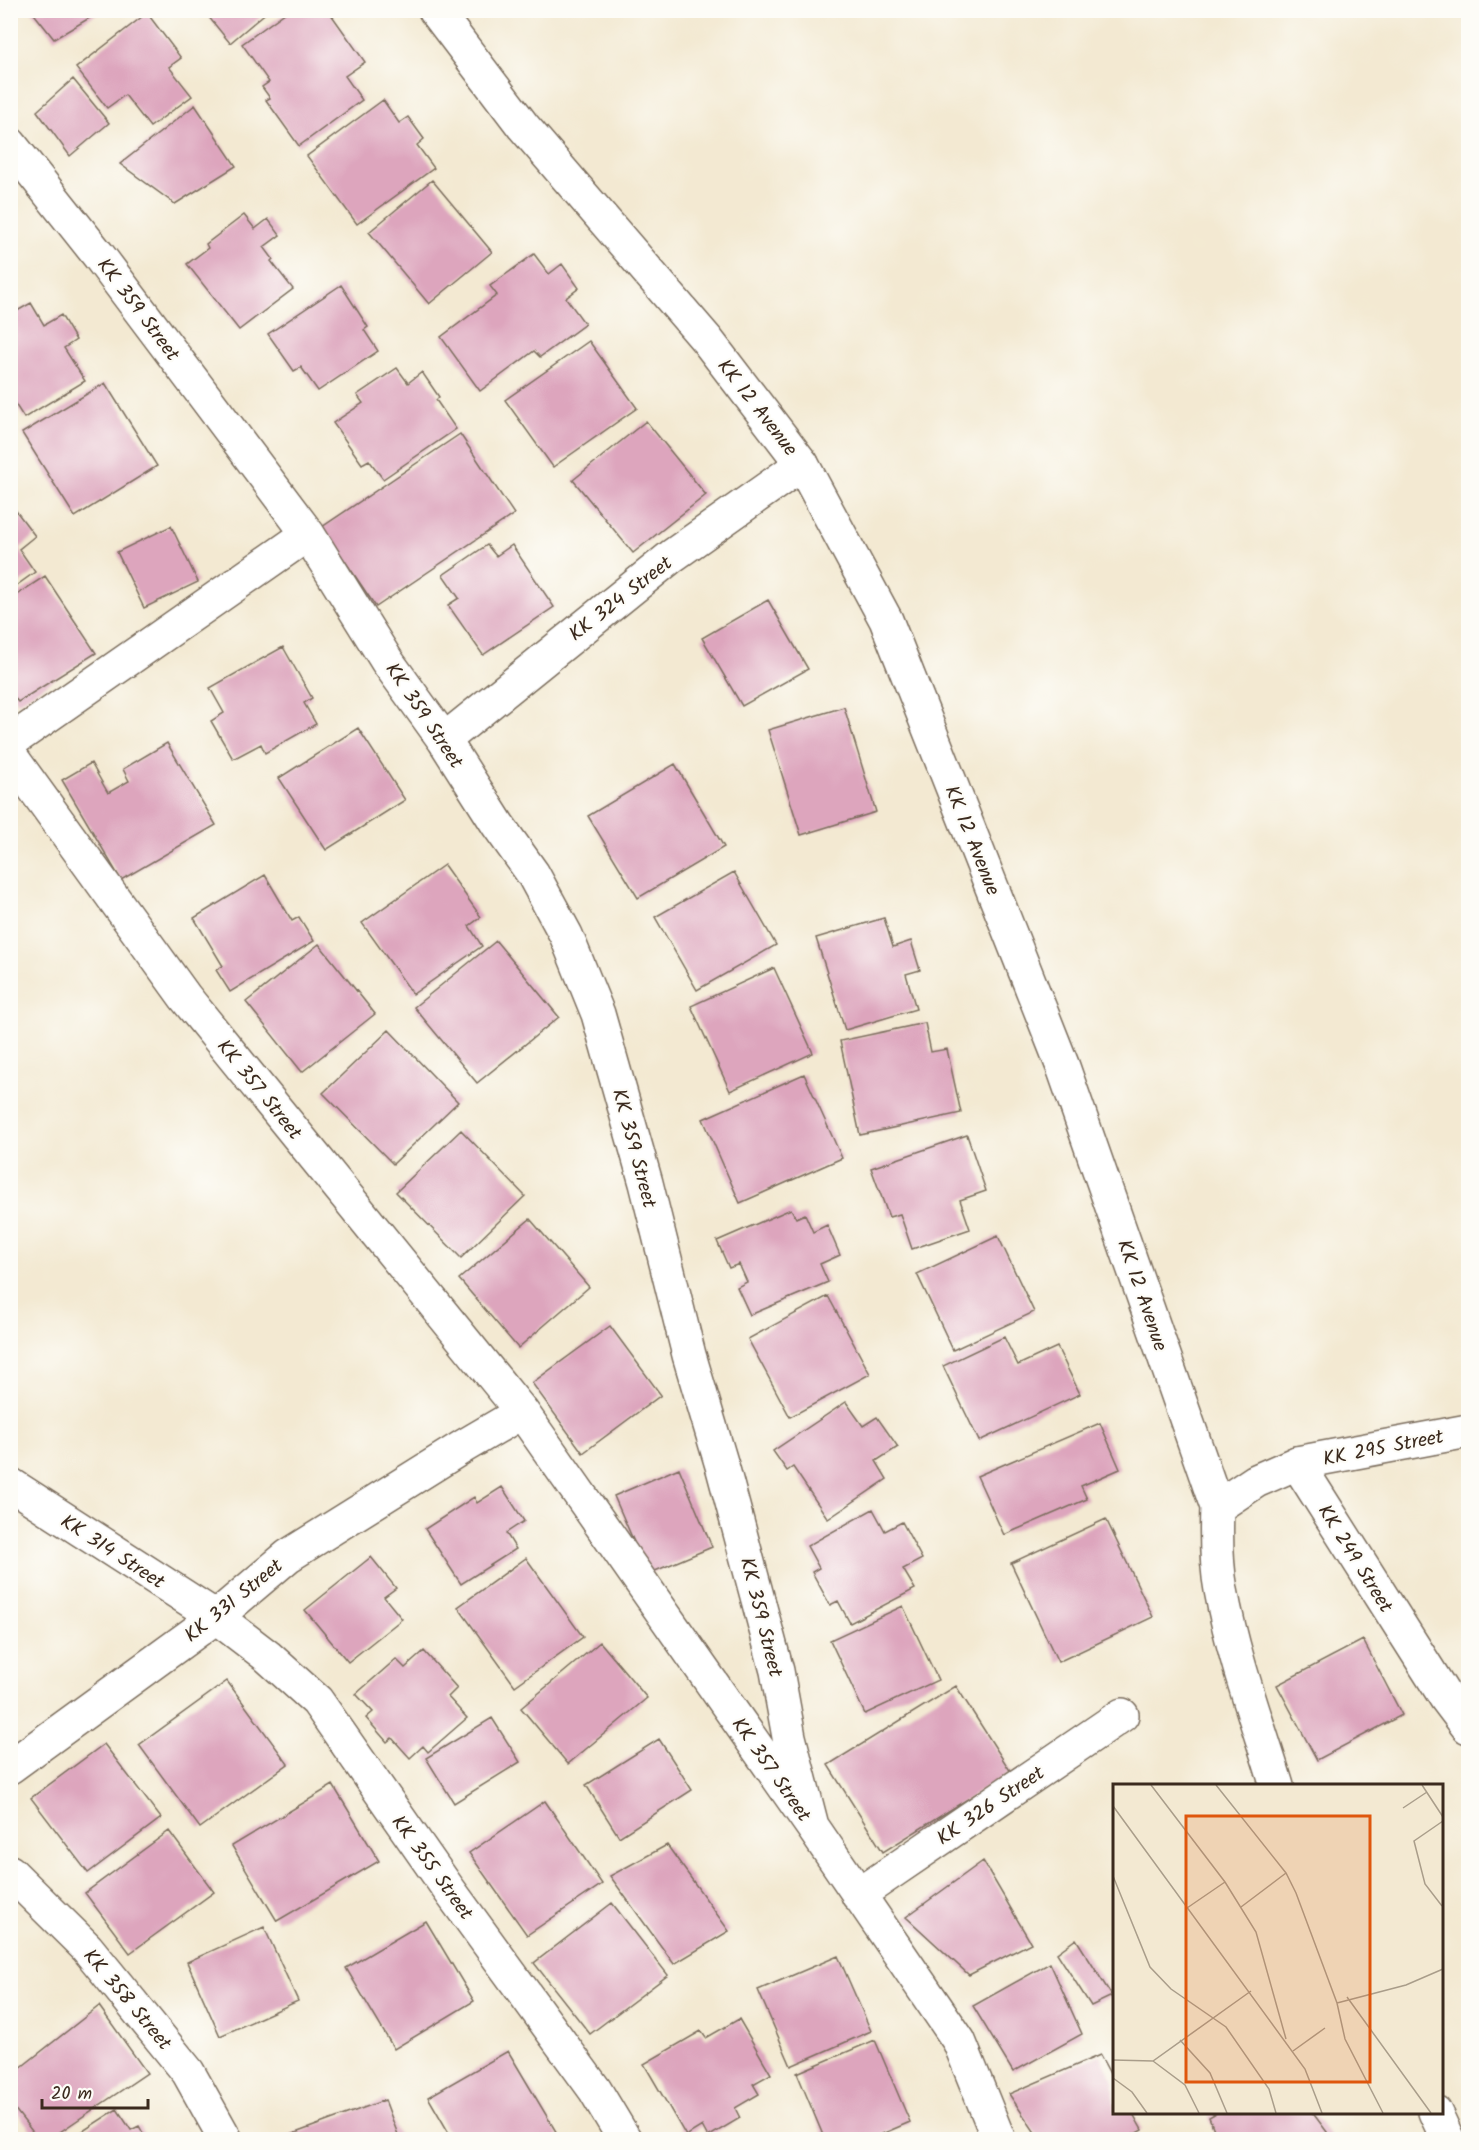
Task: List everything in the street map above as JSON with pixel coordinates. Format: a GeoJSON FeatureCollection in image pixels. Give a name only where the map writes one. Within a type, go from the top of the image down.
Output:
{"type":"FeatureCollection","features":[{"type":"Feature","properties":{"kind":"street","name":"KK 12 Avenue"},"geometry":{"type":"LineString","coordinates":[[435,10],[523,126],[707,340],[802,464],[891,631],[1063,1067],[1217,1507],[1216,1533],[1220,1589],[1236,1651],[1277,1784]]}},
{"type":"Feature","properties":{"kind":"street","name":"KK 359 Street"},"geometry":{"type":"LineString","coordinates":[[10,144],[99,256],[308,534],[387,661],[444,740],[532,874],[566,935],[598,1014],[646,1184],[689,1355],[753,1577],[777,1671],[789,1737],[812,1826]]}},
{"type":"Feature","properties":{"kind":"street","name":"KK 324 Street"},"geometry":{"type":"LineString","coordinates":[[444,740],[672,556],[802,464]]}},
{"type":"Feature","properties":{"kind":"street"},"geometry":{"type":"LineString","coordinates":[[10,742],[308,534]]}},
{"type":"Feature","properties":{"kind":"street","name":"KK 357 Street"},"geometry":{"type":"LineString","coordinates":[[10,755],[185,997],[522,1412],[812,1826],[958,2041],[999,2139]]}},
{"type":"Feature","properties":{"kind":"street","name":"KK 331 Street"},"geometry":{"type":"LineString","coordinates":[[10,1767],[216,1617],[288,1556],[522,1412]]}},
{"type":"Feature","properties":{"kind":"street","name":"KK 295 Street"},"geometry":{"type":"LineString","coordinates":[[1297,1463],[1468,1431]]}},
{"type":"Feature","properties":{"kind":"street"},"geometry":{"type":"LineString","coordinates":[[1217,1507],[1256,1481],[1297,1463]]}},
{"type":"Feature","properties":{"kind":"street","name":"KK 249 Street"},"geometry":{"type":"LineString","coordinates":[[1297,1463],[1439,1688],[1468,1727]]}},
{"type":"Feature","properties":{"kind":"street","name":"KK 314 Street"},"geometry":{"type":"LineString","coordinates":[[10,1484],[216,1617]]}},
{"type":"Feature","properties":{"kind":"street","name":"KK 355 Street"},"geometry":{"type":"LineString","coordinates":[[216,1617],[267,1656],[317,1701],[447,1887],[595,2090],[626,2139]]}},
{"type":"Feature","properties":{"kind":"street","name":"KK 326 Street"},"geometry":{"type":"LineString","coordinates":[[858,1895],[1122,1715]]}},
{"type":"Feature","properties":{"kind":"street","name":"KK 358 Street"},"geometry":{"type":"LineString","coordinates":[[10,1872],[87,1948],[188,2072],[226,2139]]}},
{"type":"Feature","properties":{"kind":"street"},"geometry":{"type":"LineString","coordinates":[[1436,2114],[1449,2139]]}},
{"type":"Feature","properties":{"kind":"building"},"geometry":{"type":"Polygon","coordinates":[[[31,10],[103,10],[54,39],[31,10]]]}},
{"type":"Feature","properties":{"kind":"building"},"geometry":{"type":"Polygon","coordinates":[[[203,10],[269,10],[230,43],[203,10]]]}},
{"type":"Feature","properties":{"kind":"building"},"geometry":{"type":"Polygon","coordinates":[[[289,10],[328,10],[365,62],[345,76],[362,100],[299,146],[266,100],[270,98],[262,87],[269,82],[242,44],[289,10]]]}},
{"type":"Feature","properties":{"kind":"building"},"geometry":{"type":"Polygon","coordinates":[[[147,13],[181,58],[169,67],[192,96],[150,127],[125,95],[107,108],[76,68],[147,13]]]}},
{"type":"Feature","properties":{"kind":"building"},"geometry":{"type":"Polygon","coordinates":[[[73,79],[109,123],[70,156],[37,111],[73,79]]]}},
{"type":"Feature","properties":{"kind":"building"},"geometry":{"type":"Polygon","coordinates":[[[383,100],[399,123],[408,117],[424,139],[417,145],[434,168],[357,224],[307,156],[383,100]]]}},
{"type":"Feature","properties":{"kind":"building"},"geometry":{"type":"Polygon","coordinates":[[[195,105],[236,166],[175,204],[120,164],[195,105]]]}},
{"type":"Feature","properties":{"kind":"building"},"geometry":{"type":"Polygon","coordinates":[[[432,180],[492,252],[429,304],[369,232],[432,180]]]}},
{"type":"Feature","properties":{"kind":"building"},"geometry":{"type":"Polygon","coordinates":[[[244,215],[255,229],[268,219],[280,235],[264,247],[273,259],[271,261],[293,289],[239,330],[187,264],[208,248],[206,244],[244,215]]]}},
{"type":"Feature","properties":{"kind":"building"},"geometry":{"type":"Polygon","coordinates":[[[534,254],[549,274],[562,264],[579,288],[566,298],[585,324],[540,357],[534,351],[480,391],[441,337],[497,295],[490,286],[534,254]]]}},
{"type":"Feature","properties":{"kind":"building"},"geometry":{"type":"Polygon","coordinates":[[[341,285],[368,327],[364,330],[378,351],[318,391],[301,367],[294,371],[268,334],[341,285]]]}},
{"type":"Feature","properties":{"kind":"building"},"geometry":{"type":"Polygon","coordinates":[[[31,303],[44,325],[61,315],[76,340],[64,348],[85,381],[24,418],[10,396],[10,315],[31,303]]]}},
{"type":"Feature","properties":{"kind":"building"},"geometry":{"type":"Polygon","coordinates":[[[589,341],[637,408],[553,467],[505,400],[589,341]]]}},
{"type":"Feature","properties":{"kind":"building"},"geometry":{"type":"Polygon","coordinates":[[[397,368],[408,383],[422,372],[439,397],[436,400],[456,429],[383,479],[369,460],[362,464],[333,423],[363,403],[357,395],[397,368]]]}},
{"type":"Feature","properties":{"kind":"building"},"geometry":{"type":"Polygon","coordinates":[[[105,383],[157,466],[75,517],[22,433],[105,383]]]}},
{"type":"Feature","properties":{"kind":"building"},"geometry":{"type":"Polygon","coordinates":[[[646,421],[706,495],[633,553],[573,480],[646,421]]]}},
{"type":"Feature","properties":{"kind":"building"},"geometry":{"type":"Polygon","coordinates":[[[460,434],[514,514],[376,607],[322,527],[460,434]]]}},
{"type":"Feature","properties":{"kind":"building"},"geometry":{"type":"Polygon","coordinates":[[[10,503],[35,536],[19,549],[35,572],[10,590],[10,503]]]}},
{"type":"Feature","properties":{"kind":"building"},"geometry":{"type":"Polygon","coordinates":[[[171,526],[198,582],[144,608],[117,552],[171,526]]]}},
{"type":"Feature","properties":{"kind":"building"},"geometry":{"type":"Polygon","coordinates":[[[487,545],[496,556],[512,545],[554,607],[483,655],[448,605],[459,598],[443,575],[487,545]]]}},
{"type":"Feature","properties":{"kind":"building"},"geometry":{"type":"Polygon","coordinates":[[[45,576],[96,653],[18,702],[10,692],[10,599],[45,576]]]}},
{"type":"Feature","properties":{"kind":"building"},"geometry":{"type":"Polygon","coordinates":[[[768,600],[808,669],[742,706],[702,638],[768,600]]]}},
{"type":"Feature","properties":{"kind":"building"},"geometry":{"type":"Polygon","coordinates":[[[283,647],[312,698],[304,703],[316,724],[265,753],[261,744],[233,759],[211,721],[224,713],[210,688],[283,647]]]}},
{"type":"Feature","properties":{"kind":"building"},"geometry":{"type":"Polygon","coordinates":[[[844,707],[876,812],[801,835],[768,730],[844,707]]]}},
{"type":"Feature","properties":{"kind":"building"},"geometry":{"type":"Polygon","coordinates":[[[358,728],[405,800],[326,850],[279,778],[358,728]]]}},
{"type":"Feature","properties":{"kind":"building"},"geometry":{"type":"Polygon","coordinates":[[[167,743],[216,825],[121,880],[62,780],[91,763],[108,793],[129,781],[123,769],[167,743]]]}},
{"type":"Feature","properties":{"kind":"building"},"geometry":{"type":"Polygon","coordinates":[[[675,764],[724,847],[638,898],[588,816],[675,764]]]}},
{"type":"Feature","properties":{"kind":"building"},"geometry":{"type":"Polygon","coordinates":[[[444,865],[481,917],[469,926],[482,946],[413,994],[362,923],[444,865]]]}},
{"type":"Feature","properties":{"kind":"building"},"geometry":{"type":"Polygon","coordinates":[[[734,872],[776,945],[697,990],[655,917],[734,872]]]}},
{"type":"Feature","properties":{"kind":"building"},"geometry":{"type":"Polygon","coordinates":[[[265,875],[292,921],[299,917],[314,941],[230,992],[216,970],[223,966],[194,918],[265,875]]]}},
{"type":"Feature","properties":{"kind":"building"},"geometry":{"type":"Polygon","coordinates":[[[884,918],[893,947],[911,941],[920,970],[906,974],[916,1009],[845,1030],[816,938],[884,918]]]}},
{"type":"Feature","properties":{"kind":"building"},"geometry":{"type":"Polygon","coordinates":[[[496,941],[559,1017],[477,1083],[414,1007],[496,941]]]}},
{"type":"Feature","properties":{"kind":"building"},"geometry":{"type":"Polygon","coordinates":[[[319,944],[375,1014],[302,1072],[246,1002],[319,944]]]}},
{"type":"Feature","properties":{"kind":"building"},"geometry":{"type":"Polygon","coordinates":[[[774,968],[813,1053],[730,1091],[691,1006],[774,968]]]}},
{"type":"Feature","properties":{"kind":"building"},"geometry":{"type":"Polygon","coordinates":[[[925,1023],[931,1052],[947,1049],[961,1113],[860,1135],[840,1041],[925,1023]]]}},
{"type":"Feature","properties":{"kind":"building"},"geometry":{"type":"Polygon","coordinates":[[[389,1030],[458,1102],[393,1164],[323,1093],[389,1030]]]}},
{"type":"Feature","properties":{"kind":"building"},"geometry":{"type":"Polygon","coordinates":[[[804,1074],[842,1158],[740,1203],[703,1119],[804,1074]]]}},
{"type":"Feature","properties":{"kind":"building"},"geometry":{"type":"Polygon","coordinates":[[[461,1130],[525,1196],[461,1258],[396,1192],[461,1130]]]}},
{"type":"Feature","properties":{"kind":"building"},"geometry":{"type":"Polygon","coordinates":[[[967,1135],[986,1191],[960,1200],[970,1229],[912,1249],[900,1214],[889,1217],[871,1168],[967,1135]]]}},
{"type":"Feature","properties":{"kind":"building"},"geometry":{"type":"Polygon","coordinates":[[[791,1209],[796,1218],[805,1214],[813,1232],[827,1225],[840,1255],[820,1264],[828,1282],[750,1315],[737,1287],[747,1282],[739,1264],[729,1268],[717,1241],[791,1209]]]}},
{"type":"Feature","properties":{"kind":"building"},"geometry":{"type":"Polygon","coordinates":[[[530,1219],[589,1287],[518,1348],[459,1279],[530,1219]]]}},
{"type":"Feature","properties":{"kind":"building"},"geometry":{"type":"Polygon","coordinates":[[[998,1236],[1034,1312],[953,1350],[917,1274],[998,1236]]]}},
{"type":"Feature","properties":{"kind":"building"},"geometry":{"type":"Polygon","coordinates":[[[828,1296],[870,1374],[790,1417],[748,1339],[828,1296]]]}},
{"type":"Feature","properties":{"kind":"building"},"geometry":{"type":"Polygon","coordinates":[[[610,1326],[661,1395],[583,1453],[532,1383],[610,1326]]]}},
{"type":"Feature","properties":{"kind":"building"},"geometry":{"type":"Polygon","coordinates":[[[1004,1337],[1018,1365],[1057,1347],[1080,1394],[979,1441],[943,1366],[1004,1337]]]}},
{"type":"Feature","properties":{"kind":"building"},"geometry":{"type":"Polygon","coordinates":[[[846,1402],[863,1426],[877,1417],[898,1447],[876,1461],[887,1479],[828,1519],[793,1467],[787,1471],[773,1451],[846,1402]]]}},
{"type":"Feature","properties":{"kind":"building"},"geometry":{"type":"Polygon","coordinates":[[[1100,1423],[1120,1469],[1081,1486],[1087,1499],[1004,1535],[977,1476],[1100,1423]]]}},
{"type":"Feature","properties":{"kind":"building"},"geometry":{"type":"Polygon","coordinates":[[[679,1468],[712,1547],[648,1574],[614,1496],[679,1468]]]}},
{"type":"Feature","properties":{"kind":"building"},"geometry":{"type":"Polygon","coordinates":[[[502,1487],[524,1521],[506,1533],[516,1549],[461,1584],[425,1529],[474,1497],[477,1503],[502,1487]]]}},
{"type":"Feature","properties":{"kind":"building"},"geometry":{"type":"Polygon","coordinates":[[[873,1509],[885,1531],[902,1522],[922,1559],[903,1569],[915,1589],[850,1623],[838,1601],[830,1605],[812,1572],[819,1568],[807,1546],[873,1509]]]}},
{"type":"Feature","properties":{"kind":"building"},"geometry":{"type":"Polygon","coordinates":[[[1106,1519],[1153,1617],[1058,1662],[1011,1563],[1106,1519]]]}},
{"type":"Feature","properties":{"kind":"building"},"geometry":{"type":"Polygon","coordinates":[[[371,1557],[396,1588],[384,1597],[402,1619],[348,1662],[305,1610],[371,1557]]]}},
{"type":"Feature","properties":{"kind":"building"},"geometry":{"type":"Polygon","coordinates":[[[526,1558],[583,1637],[515,1686],[458,1607],[526,1558]]]}},
{"type":"Feature","properties":{"kind":"building"},"geometry":{"type":"Polygon","coordinates":[[[903,1606],[938,1680],[865,1714],[830,1640],[903,1606]]]}},
{"type":"Feature","properties":{"kind":"building"},"geometry":{"type":"Polygon","coordinates":[[[1363,1640],[1402,1715],[1317,1760],[1277,1685],[1363,1640]]]}},
{"type":"Feature","properties":{"kind":"building"},"geometry":{"type":"Polygon","coordinates":[[[600,1642],[647,1698],[568,1764],[521,1708],[600,1642]]]}},
{"type":"Feature","properties":{"kind":"building"},"geometry":{"type":"Polygon","coordinates":[[[424,1651],[457,1688],[448,1697],[467,1718],[428,1752],[423,1746],[410,1758],[392,1738],[387,1742],[366,1718],[373,1712],[356,1694],[396,1659],[405,1668],[424,1651]]]}},
{"type":"Feature","properties":{"kind":"building"},"geometry":{"type":"Polygon","coordinates":[[[227,1681],[288,1764],[200,1828],[139,1745],[227,1681]]]}},
{"type":"Feature","properties":{"kind":"building"},"geometry":{"type":"Polygon","coordinates":[[[956,1686],[1011,1772],[883,1852],[828,1765],[956,1686]]]}},
{"type":"Feature","properties":{"kind":"building"},"geometry":{"type":"Polygon","coordinates":[[[492,1718],[520,1762],[454,1803],[426,1758],[492,1718]]]}},
{"type":"Feature","properties":{"kind":"building"},"geometry":{"type":"Polygon","coordinates":[[[659,1739],[692,1790],[619,1837],[586,1785],[659,1739]]]}},
{"type":"Feature","properties":{"kind":"building"},"geometry":{"type":"Polygon","coordinates":[[[104,1744],[161,1818],[88,1873],[31,1798],[104,1744]]]}},
{"type":"Feature","properties":{"kind":"building"},"geometry":{"type":"Polygon","coordinates":[[[333,1785],[379,1861],[277,1921],[232,1846],[333,1785]]]}},
{"type":"Feature","properties":{"kind":"building"},"geometry":{"type":"Polygon","coordinates":[[[545,1801],[602,1884],[527,1935],[469,1853],[545,1801]]]}},
{"type":"Feature","properties":{"kind":"building"},"geometry":{"type":"Polygon","coordinates":[[[169,1831],[214,1892],[130,1953],[85,1893],[169,1831]]]}},
{"type":"Feature","properties":{"kind":"building"},"geometry":{"type":"Polygon","coordinates":[[[667,1845],[729,1931],[674,1964],[610,1876],[667,1845]]]}},
{"type":"Feature","properties":{"kind":"building"},"geometry":{"type":"Polygon","coordinates":[[[983,1861],[1031,1943],[969,1975],[906,1917],[983,1861]]]}},
{"type":"Feature","properties":{"kind":"building"},"geometry":{"type":"Polygon","coordinates":[[[612,1903],[668,1975],[590,2034],[534,1963],[612,1903]]]}},
{"type":"Feature","properties":{"kind":"building"},"geometry":{"type":"Polygon","coordinates":[[[426,1921],[474,2001],[394,2049],[346,1968],[426,1921]]]}},
{"type":"Feature","properties":{"kind":"building"},"geometry":{"type":"Polygon","coordinates":[[[264,1927],[298,2001],[220,2036],[187,1962],[264,1927]]]}},
{"type":"Feature","properties":{"kind":"building"},"geometry":{"type":"Polygon","coordinates":[[[1076,1939],[1112,1996],[1091,2006],[1057,1953],[1076,1939]]]}},
{"type":"Feature","properties":{"kind":"building"},"geometry":{"type":"Polygon","coordinates":[[[838,1956],[871,2031],[791,2066],[758,1990],[838,1956]]]}},
{"type":"Feature","properties":{"kind":"building"},"geometry":{"type":"Polygon","coordinates":[[[1050,1963],[1082,2034],[1013,2072],[973,2006],[1050,1963]]]}},
{"type":"Feature","properties":{"kind":"building"},"geometry":{"type":"Polygon","coordinates":[[[99,2006],[147,2073],[48,2140],[39,2140],[10,2103],[10,2076],[99,2006]]]}},
{"type":"Feature","properties":{"kind":"building"},"geometry":{"type":"Polygon","coordinates":[[[739,2019],[771,2074],[753,2084],[759,2094],[735,2108],[740,2118],[708,2137],[702,2126],[686,2136],[644,2064],[701,2031],[706,2038],[739,2019]]]}},
{"type":"Feature","properties":{"kind":"building"},"geometry":{"type":"Polygon","coordinates":[[[875,2040],[910,2122],[868,2140],[825,2140],[797,2073],[875,2040]]]}},
{"type":"Feature","properties":{"kind":"building"},"geometry":{"type":"Polygon","coordinates":[[[508,2051],[561,2140],[453,2140],[428,2097],[508,2051]]]}},
{"type":"Feature","properties":{"kind":"building"},"geometry":{"type":"Polygon","coordinates":[[[1100,2055],[1113,2079],[1113,2114],[1133,2114],[1142,2130],[1124,2140],[1040,2140],[1009,2094],[1100,2055]]]}},
{"type":"Feature","properties":{"kind":"building"},"geometry":{"type":"Polygon","coordinates":[[[385,2100],[400,2140],[288,2140],[287,2136],[385,2100]]]}},
{"type":"Feature","properties":{"kind":"building"},"geometry":{"type":"Polygon","coordinates":[[[117,2109],[131,2130],[139,2126],[147,2140],[69,2140],[117,2109]]]}},
{"type":"Feature","properties":{"kind":"building"},"geometry":{"type":"Polygon","coordinates":[[[1214,2114],[1314,2114],[1333,2140],[1218,2140],[1209,2117],[1214,2114]]]}}]}
